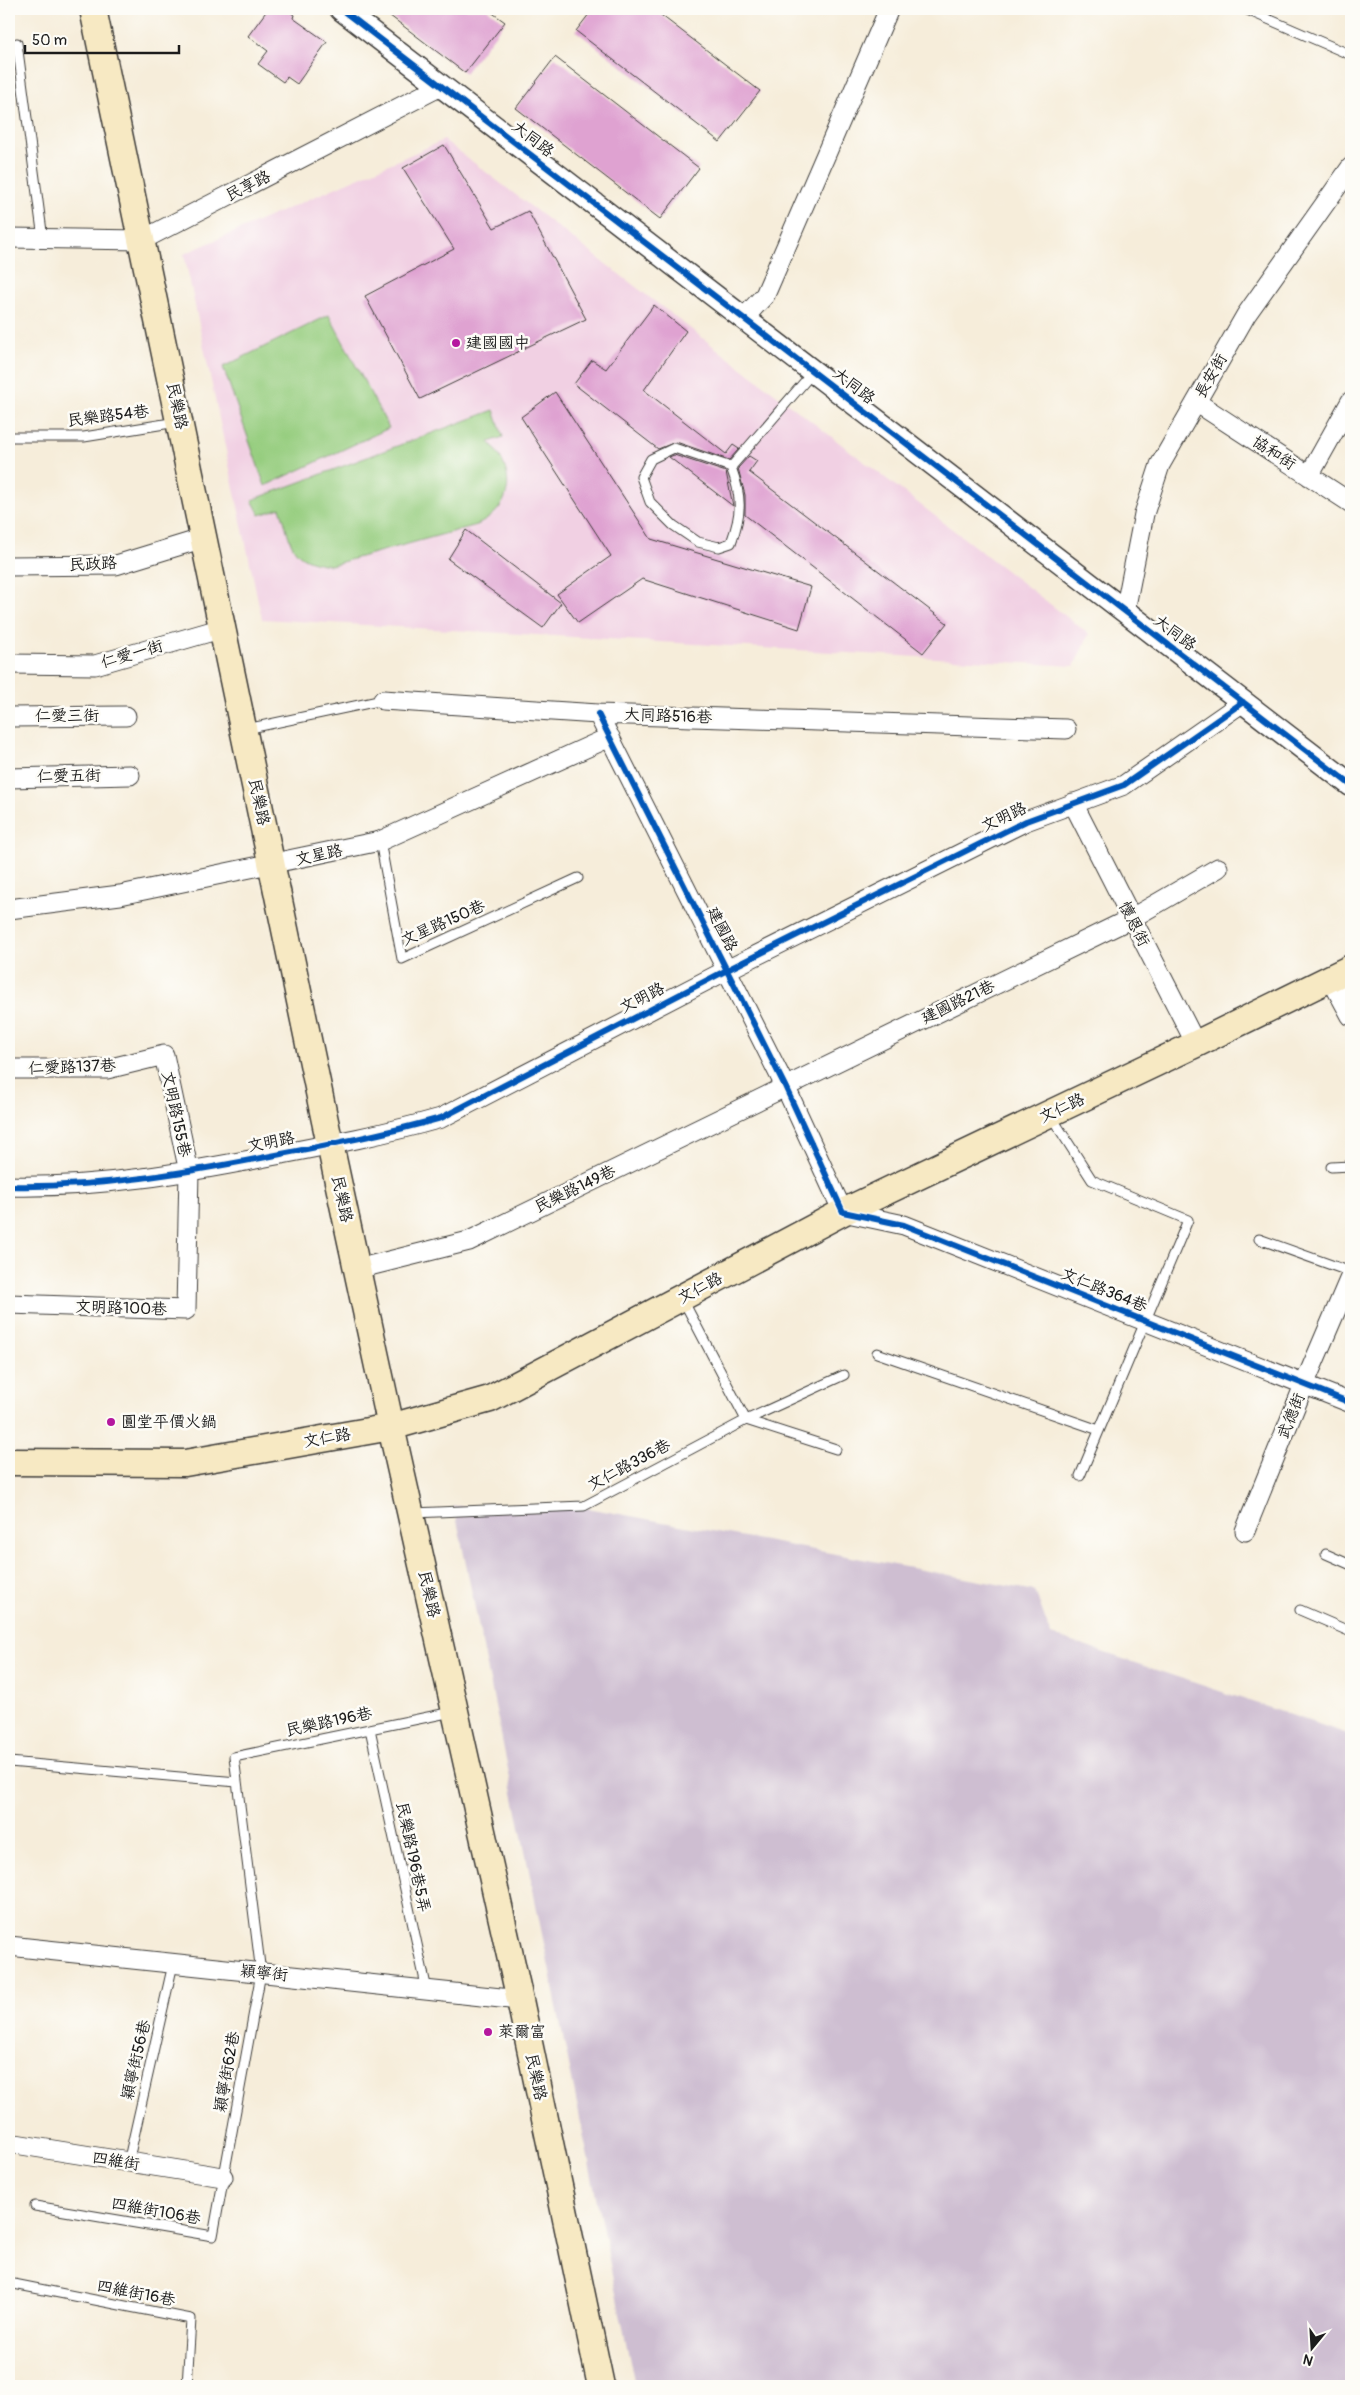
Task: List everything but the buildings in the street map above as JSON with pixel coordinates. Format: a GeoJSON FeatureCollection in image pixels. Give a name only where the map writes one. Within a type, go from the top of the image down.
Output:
{"type":"FeatureCollection","features":[{"type":"Feature","properties":{"kind":"main road","name":"民樂路"},"geometry":{"type":"LineString","coordinates":[[93,9],[330,1145],[410,1513],[520,2000],[601,2386]]}},
{"type":"Feature","properties":{"kind":"main road","name":"文仁路"},"geometry":{"type":"LineString","coordinates":[[9,1462],[185,1463],[391,1427],[490,1399],[842,1212],[1341,973]]}},
{"type":"Feature","properties":{"kind":"street","name":"大同路"},"geometry":{"type":"LineString","coordinates":[[341,9],[1351,785]]}},
{"type":"Feature","properties":{"kind":"street"},"geometry":{"type":"LineString","coordinates":[[744,318],[765,294],[889,9]]}},
{"type":"Feature","properties":{"kind":"street","name":"民享路"},"geometry":{"type":"LineString","coordinates":[[9,238],[142,240],[441,86]]}},
{"type":"Feature","properties":{"kind":"street","name":"長安街"},"geometry":{"type":"LineString","coordinates":[[1125,611],[1144,514],[1160,465],[1246,315],[1351,166]]}},
{"type":"Feature","properties":{"kind":"street"},"geometry":{"type":"LineString","coordinates":[[1309,476],[1351,401]]}},
{"type":"Feature","properties":{"kind":"street","name":"協和街"},"geometry":{"type":"LineString","coordinates":[[1196,402],[1351,503]]}},
{"type":"Feature","properties":{"kind":"street","name":"民政路"},"geometry":{"type":"LineString","coordinates":[[9,566],[116,565],[204,538]]}},
{"type":"Feature","properties":{"kind":"street","name":"仁愛一街"},"geometry":{"type":"LineString","coordinates":[[9,664],[95,665],[223,628]]}},
{"type":"Feature","properties":{"kind":"street","name":"大同路516巷"},"geometry":{"type":"LineString","coordinates":[[382,700],[598,714],[1066,729]]}},
{"type":"Feature","properties":{"kind":"street","name":"文明路"},"geometry":{"type":"LineString","coordinates":[[9,1186],[115,1182],[189,1172],[330,1145],[399,1130],[441,1118],[727,970],[1026,821],[1124,785],[1243,702]]}},
{"type":"Feature","properties":{"kind":"street","name":"建國路"},"geometry":{"type":"LineString","coordinates":[[598,714],[785,1086],[842,1212]]}},
{"type":"Feature","properties":{"kind":"street","name":"仁愛三街"},"geometry":{"type":"LineString","coordinates":[[9,717],[126,716]]}},
{"type":"Feature","properties":{"kind":"street","name":"文星路"},"geometry":{"type":"LineString","coordinates":[[9,909],[120,894],[380,842],[610,737]]}},
{"type":"Feature","properties":{"kind":"street","name":"仁愛五街"},"geometry":{"type":"LineString","coordinates":[[9,778],[130,775]]}},
{"type":"Feature","properties":{"kind":"street","name":"懷恩街"},"geometry":{"type":"LineString","coordinates":[[1073,803],[1196,1044]]}},
{"type":"Feature","properties":{"kind":"street","name":"建國路21巷"},"geometry":{"type":"LineString","coordinates":[[785,1086],[1132,918],[1218,868]]}},
{"type":"Feature","properties":{"kind":"street"},"geometry":{"type":"LineString","coordinates":[[1341,973],[1351,1016]]}},
{"type":"Feature","properties":{"kind":"street","name":"仁愛路137巷"},"geometry":{"type":"LineString","coordinates":[[9,1070],[107,1069],[164,1055]]}},
{"type":"Feature","properties":{"kind":"street","name":"文明路155巷"},"geometry":{"type":"LineString","coordinates":[[164,1055],[189,1172]]}},
{"type":"Feature","properties":{"kind":"street","name":"民樂路149巷"},"geometry":{"type":"LineString","coordinates":[[357,1269],[469,1241],[785,1086]]}},
{"type":"Feature","properties":{"kind":"street","name":"文明路100巷"},"geometry":{"type":"LineString","coordinates":[[9,1304],[186,1310],[189,1172]]}},
{"type":"Feature","properties":{"kind":"street","name":"文仁路364巷"},"geometry":{"type":"LineString","coordinates":[[842,1212],[904,1225],[1351,1403]]}},
{"type":"Feature","properties":{"kind":"street","name":"武德街"},"geometry":{"type":"LineString","coordinates":[[1245,1531],[1351,1273]]}},
{"type":"Feature","properties":{"kind":"street","name":"穎寧街"},"geometry":{"type":"LineString","coordinates":[[9,1946],[520,2000]]}},
{"type":"Feature","properties":{"kind":"street","name":"四維街"},"geometry":{"type":"LineString","coordinates":[[9,2143],[223,2177]]}},
{"type":"Feature","properties":{"kind":"lane"},"geometry":{"type":"LineString","coordinates":[[1244,9],[1351,55]]}},
{"type":"Feature","properties":{"kind":"lane"},"geometry":{"type":"LineString","coordinates":[[17,43],[43,239]]}},
{"type":"Feature","properties":{"kind":"lane"},"geometry":{"type":"LineString","coordinates":[[731,467],[813,372]]}},
{"type":"Feature","properties":{"kind":"lane","name":"民樂路54巷"},"geometry":{"type":"LineString","coordinates":[[9,437],[84,437],[180,422]]}},
{"type":"Feature","properties":{"kind":"lane"},"geometry":{"type":"LineString","coordinates":[[674,448],[731,467],[740,494],[741,510],[731,543],[720,547],[698,542],[673,525],[650,502],[641,477],[651,459],[674,448]]}},
{"type":"Feature","properties":{"kind":"lane","name":"大同路516巷"},"geometry":{"type":"LineString","coordinates":[[244,730],[382,700]]}},
{"type":"Feature","properties":{"kind":"lane","name":"文星路150巷"},"geometry":{"type":"LineString","coordinates":[[380,842],[402,959],[578,878]]}},
{"type":"Feature","properties":{"kind":"lane"},"geometry":{"type":"LineString","coordinates":[[1050,1114],[1092,1180],[1188,1220],[1080,1476]]}},
{"type":"Feature","properties":{"kind":"lane"},"geometry":{"type":"LineString","coordinates":[[1331,1167],[1351,1166]]}},
{"type":"Feature","properties":{"kind":"lane"},"geometry":{"type":"LineString","coordinates":[[1259,1239],[1351,1273]]}},
{"type":"Feature","properties":{"kind":"lane"},"geometry":{"type":"LineString","coordinates":[[681,1298],[746,1420],[836,1449]]}},
{"type":"Feature","properties":{"kind":"lane"},"geometry":{"type":"LineString","coordinates":[[877,1353],[1099,1430]]}},
{"type":"Feature","properties":{"kind":"lane","name":"文仁路336巷"},"geometry":{"type":"LineString","coordinates":[[410,1513],[584,1506],[746,1420],[844,1375]]}},
{"type":"Feature","properties":{"kind":"lane"},"geometry":{"type":"LineString","coordinates":[[1326,1554],[1351,1565]]}},
{"type":"Feature","properties":{"kind":"lane"},"geometry":{"type":"LineString","coordinates":[[1300,1610],[1351,1632]]}},
{"type":"Feature","properties":{"kind":"lane","name":"民樂路196巷"},"geometry":{"type":"LineString","coordinates":[[261,1973],[234,1757],[455,1712]]}},
{"type":"Feature","properties":{"kind":"lane","name":"民樂路196巷5弄"},"geometry":{"type":"LineString","coordinates":[[370,1729],[427,1990]]}},
{"type":"Feature","properties":{"kind":"lane"},"geometry":{"type":"LineString","coordinates":[[9,1762],[237,1782]]}},
{"type":"Feature","properties":{"kind":"lane","name":"穎寧街56巷"},"geometry":{"type":"LineString","coordinates":[[128,2163],[173,1964]]}},
{"type":"Feature","properties":{"kind":"lane","name":"穎寧街62巷"},"geometry":{"type":"LineString","coordinates":[[223,2177],[261,1973]]}},
{"type":"Feature","properties":{"kind":"lane","name":"四維街106巷"},"geometry":{"type":"LineString","coordinates":[[35,2206],[213,2236],[223,2177]]}},
{"type":"Feature","properties":{"kind":"lane","name":"四維街16巷"},"geometry":{"type":"LineString","coordinates":[[9,2283],[191,2319],[187,2386]]}},
{"type":"Feature","properties":{"kind":"shaded area","name":"建國國中"},"geometry":{"type":"Polygon","coordinates":[[[444,140],[1089,634],[1074,666],[262,619],[184,254],[444,140]]]}},
{"type":"Feature","properties":{"kind":"shaded area"},"geometry":{"type":"Polygon","coordinates":[[[454,1506],[582,1507],[1035,1591],[1051,1635],[1351,1735],[1351,2386],[635,2386],[454,1506]]]}},
{"type":"Feature","properties":{"kind":"green space"},"geometry":{"type":"Polygon","coordinates":[[[329,315],[389,428],[265,486],[223,367],[329,315]]]}},
{"type":"Feature","properties":{"kind":"green space"},"geometry":{"type":"Polygon","coordinates":[[[494,410],[503,437],[489,442],[498,453],[504,465],[507,476],[507,488],[505,498],[499,509],[477,525],[331,565],[317,563],[299,555],[290,541],[280,508],[260,515],[252,500],[494,410]]]}},
{"type":"Feature","properties":{"kind":"cycle path"},"geometry":{"type":"LineString","coordinates":[[341,9],[1351,785]]}},
{"type":"Feature","properties":{"kind":"cycle path"},"geometry":{"type":"LineString","coordinates":[[9,1186],[75,1185],[174,1173],[335,1143],[441,1118],[727,970],[1026,821],[1124,785],[1243,702]]}},
{"type":"Feature","properties":{"kind":"cycle path"},"geometry":{"type":"LineString","coordinates":[[598,714],[785,1086],[843,1212],[904,1225],[1351,1403]]}},
{"type":"Feature","properties":{"kind":"place","name":"建國國中"},"geometry":{"type":"Point","coordinates":[456,343]}},
{"type":"Feature","properties":{"kind":"place","name":"圓堂平價火鍋"},"geometry":{"type":"Point","coordinates":[111,1422]}},
{"type":"Feature","properties":{"kind":"place","name":"萊爾富"},"geometry":{"type":"Point","coordinates":[488,2032]}}]}
